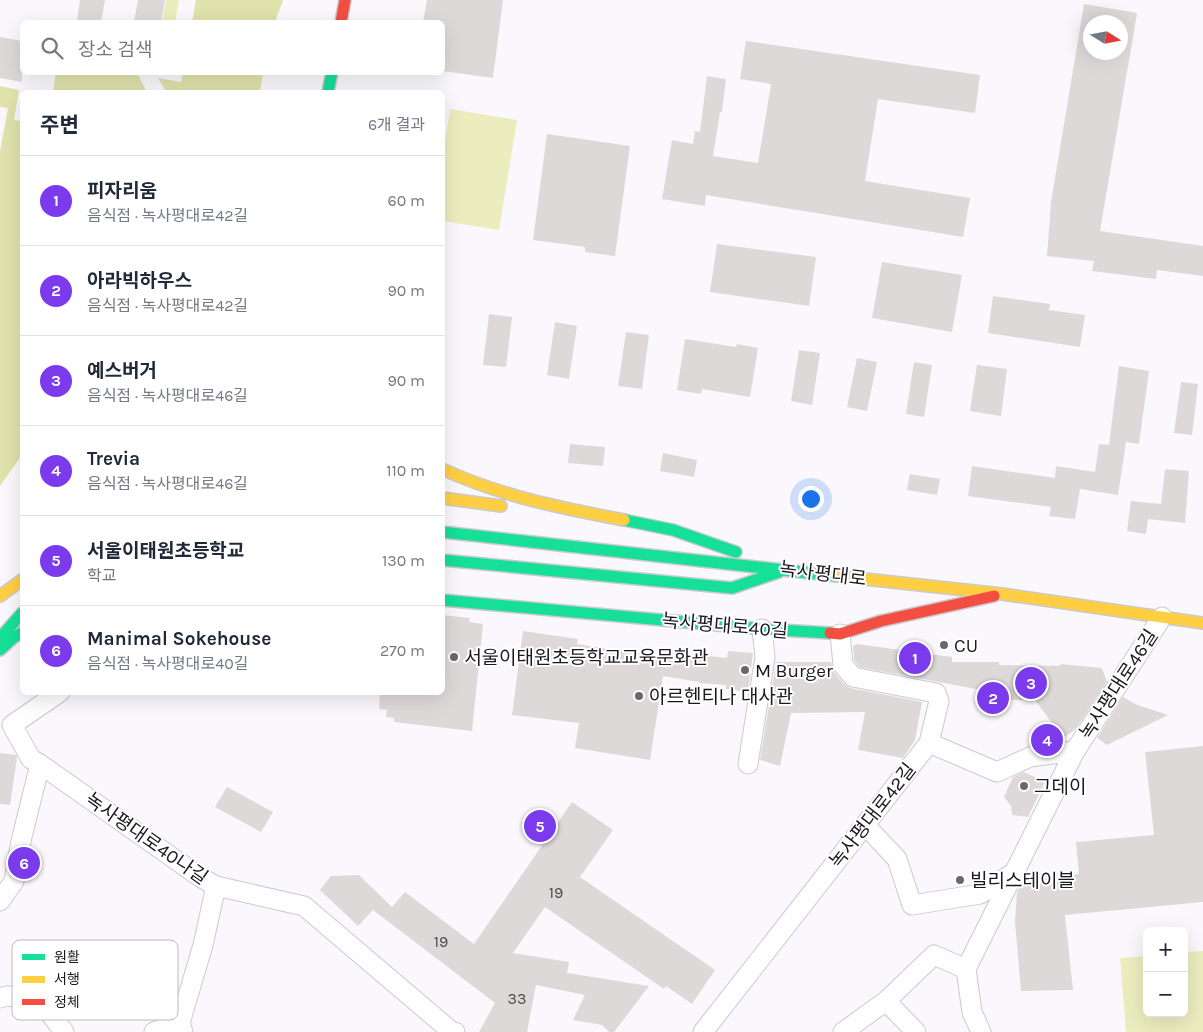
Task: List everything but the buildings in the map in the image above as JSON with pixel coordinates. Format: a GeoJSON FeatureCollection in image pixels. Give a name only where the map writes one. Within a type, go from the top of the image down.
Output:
{"type":"FeatureCollection","features":[{"type":"Feature","properties":{"kind":"main road"},"geometry":{"type":"LineString","coordinates":[[341,20],[345,0]]}},
{"type":"Feature","properties":{"kind":"main road"},"geometry":{"type":"LineString","coordinates":[[328,90],[331,75]]}},
{"type":"Feature","properties":{"kind":"main road"},"geometry":{"type":"LineString","coordinates":[[445,470],[492,491],[526,501],[666,529],[788,569]]}},
{"type":"Feature","properties":{"kind":"main road"},"geometry":{"type":"LineString","coordinates":[[445,498],[666,529]]}},
{"type":"Feature","properties":{"kind":"main road","name":"녹사평대로"},"geometry":{"type":"LineString","coordinates":[[445,532],[1002,594],[1203,623]]}},
{"type":"Feature","properties":{"kind":"main road"},"geometry":{"type":"LineString","coordinates":[[445,560],[732,588],[788,569]]}},
{"type":"Feature","properties":{"kind":"main road"},"geometry":{"type":"LineString","coordinates":[[0,596],[20,581]]}},
{"type":"Feature","properties":{"kind":"main road","name":"녹사평대로40길"},"geometry":{"type":"LineString","coordinates":[[445,600],[762,629],[840,634],[881,621],[1002,594]]}},
{"type":"Feature","properties":{"kind":"main road"},"geometry":{"type":"LineString","coordinates":[[0,638],[20,615]]}},
{"type":"Feature","properties":{"kind":"main road"},"geometry":{"type":"LineString","coordinates":[[0,650],[20,634]]}},
{"type":"Feature","properties":{"kind":"street","name":"녹사평대로46길"},"geometry":{"type":"LineString","coordinates":[[966,969],[1075,751],[1162,617]]}},
{"type":"Feature","properties":{"kind":"street"},"geometry":{"type":"LineString","coordinates":[[748,764],[765,657],[762,629]]}},
{"type":"Feature","properties":{"kind":"street","name":"녹사평대로42길"},"geometry":{"type":"LineString","coordinates":[[703,1032],[929,743],[940,701],[936,693],[853,677],[843,665],[840,634]]}},
{"type":"Feature","properties":{"kind":"street"},"geometry":{"type":"LineString","coordinates":[[0,901],[14,881],[21,841],[40,764],[31,759],[12,725],[56,695]]}},
{"type":"Feature","properties":{"kind":"street","name":"녹사평대로46길"},"geometry":{"type":"LineString","coordinates":[[929,743],[997,772],[1030,757],[1075,751]]}},
{"type":"Feature","properties":{"kind":"street","name":"녹사평대로40나길"},"geometry":{"type":"LineString","coordinates":[[40,764],[200,877],[216,886],[304,906],[454,1032]]}},
{"type":"Feature","properties":{"kind":"street"},"geometry":{"type":"LineString","coordinates":[[865,825],[897,859],[912,905],[980,894],[1016,871]]}},
{"type":"Feature","properties":{"kind":"street"},"geometry":{"type":"LineString","coordinates":[[154,1032],[182,1027],[216,886]]}},
{"type":"Feature","properties":{"kind":"street"},"geometry":{"type":"LineString","coordinates":[[843,1032],[886,1002],[934,955],[966,969],[972,1012],[981,1032]]}},
{"type":"Feature","properties":{"kind":"street"},"geometry":{"type":"LineString","coordinates":[[886,1002],[916,1032]]}},
{"type":"Feature","properties":{"kind":"street"},"geometry":{"type":"LineString","coordinates":[[55,1020],[64,1032]]}},
{"type":"Feature","properties":{"kind":"green space"},"geometry":{"type":"Polygon","coordinates":[[[166,0],[179,0],[175,20],[162,20],[166,0]]]}},
{"type":"Feature","properties":{"kind":"green space"},"geometry":{"type":"Polygon","coordinates":[[[196,0],[283,0],[276,20],[192,20],[196,0]]]}},
{"type":"Feature","properties":{"kind":"green space"},"geometry":{"type":"Polygon","coordinates":[[[56,75],[138,75],[146,90],[53,90],[56,75]]]}},
{"type":"Feature","properties":{"kind":"green space"},"geometry":{"type":"Polygon","coordinates":[[[182,75],[263,75],[260,90],[165,90],[158,78],[181,82],[182,75]]]}},
{"type":"Feature","properties":{"kind":"green space"},"geometry":{"type":"Polygon","coordinates":[[[0,86],[19,90],[14,120],[20,121],[20,458],[0,486],[0,151],[8,108],[0,107],[0,86]]]}},
{"type":"Feature","properties":{"kind":"green space"},"geometry":{"type":"Polygon","coordinates":[[[450,109],[517,120],[499,230],[445,221],[445,141],[450,109]]]}},
{"type":"Feature","properties":{"kind":"green space"},"geometry":{"type":"Polygon","coordinates":[[[1203,951],[1203,1032],[1126,1032],[1120,958],[1143,956],[1143,1017],[1188,1017],[1188,952],[1203,951]]]}},
{"type":"Feature","properties":{"kind":"traffic: fast"},"geometry":{"type":"LineString","coordinates":[[328,90],[331,75]]}},
{"type":"Feature","properties":{"kind":"traffic: fast"},"geometry":{"type":"LineString","coordinates":[[624,520],[673,530],[736,552]]}},
{"type":"Feature","properties":{"kind":"traffic: fast"},"geometry":{"type":"LineString","coordinates":[[445,532],[837,576]]}},
{"type":"Feature","properties":{"kind":"traffic: fast"},"geometry":{"type":"LineString","coordinates":[[445,560],[732,588],[779,572]]}},
{"type":"Feature","properties":{"kind":"traffic: fast"},"geometry":{"type":"LineString","coordinates":[[445,600],[762,629],[830,633]]}},
{"type":"Feature","properties":{"kind":"traffic: fast"},"geometry":{"type":"LineString","coordinates":[[0,638],[20,615]]}},
{"type":"Feature","properties":{"kind":"traffic: fast"},"geometry":{"type":"LineString","coordinates":[[0,650],[20,634]]}},
{"type":"Feature","properties":{"kind":"traffic: slow"},"geometry":{"type":"LineString","coordinates":[[445,470],[509,494],[554,506],[624,520]]}},
{"type":"Feature","properties":{"kind":"traffic: slow"},"geometry":{"type":"LineString","coordinates":[[445,498],[501,506]]}},
{"type":"Feature","properties":{"kind":"traffic: slow"},"geometry":{"type":"LineString","coordinates":[[837,576],[1002,594],[1203,623]]}},
{"type":"Feature","properties":{"kind":"traffic: slow"},"geometry":{"type":"LineString","coordinates":[[0,596],[20,581]]}},
{"type":"Feature","properties":{"kind":"traffic: jam"},"geometry":{"type":"LineString","coordinates":[[341,20],[345,0]]}},
{"type":"Feature","properties":{"kind":"traffic: jam"},"geometry":{"type":"LineString","coordinates":[[830,633],[840,634],[881,621],[994,596]]}},
{"type":"Feature","properties":{"kind":"place","name":"CU"},"geometry":{"type":"Point","coordinates":[944,645]}},
{"type":"Feature","properties":{"kind":"place","name":"서울이태원초등학교교육문화관"},"geometry":{"type":"Point","coordinates":[454,657]}},
{"type":"Feature","properties":{"kind":"place","name":"피자리움"},"geometry":{"type":"Point","coordinates":[915,658]}},
{"type":"Feature","properties":{"kind":"place","name":"M Burger"},"geometry":{"type":"Point","coordinates":[745,670]}},
{"type":"Feature","properties":{"kind":"place","name":"예스버거"},"geometry":{"type":"Point","coordinates":[1031,683]}},
{"type":"Feature","properties":{"kind":"place","name":"아르헨티나 대사관"},"geometry":{"type":"Point","coordinates":[639,696]}},
{"type":"Feature","properties":{"kind":"place","name":"아라빅하우스"},"geometry":{"type":"Point","coordinates":[993,698]}},
{"type":"Feature","properties":{"kind":"place","name":"Trevia"},"geometry":{"type":"Point","coordinates":[1047,740]}},
{"type":"Feature","properties":{"kind":"place","name":"그데이"},"geometry":{"type":"Point","coordinates":[1024,786]}},
{"type":"Feature","properties":{"kind":"place","name":"서울이태원초등학교"},"geometry":{"type":"Point","coordinates":[540,826]}},
{"type":"Feature","properties":{"kind":"place","name":"Manimal Sokehouse"},"geometry":{"type":"Point","coordinates":[24,863]}},
{"type":"Feature","properties":{"kind":"place","name":"빌리스테이블"},"geometry":{"type":"Point","coordinates":[960,880]}}]}
